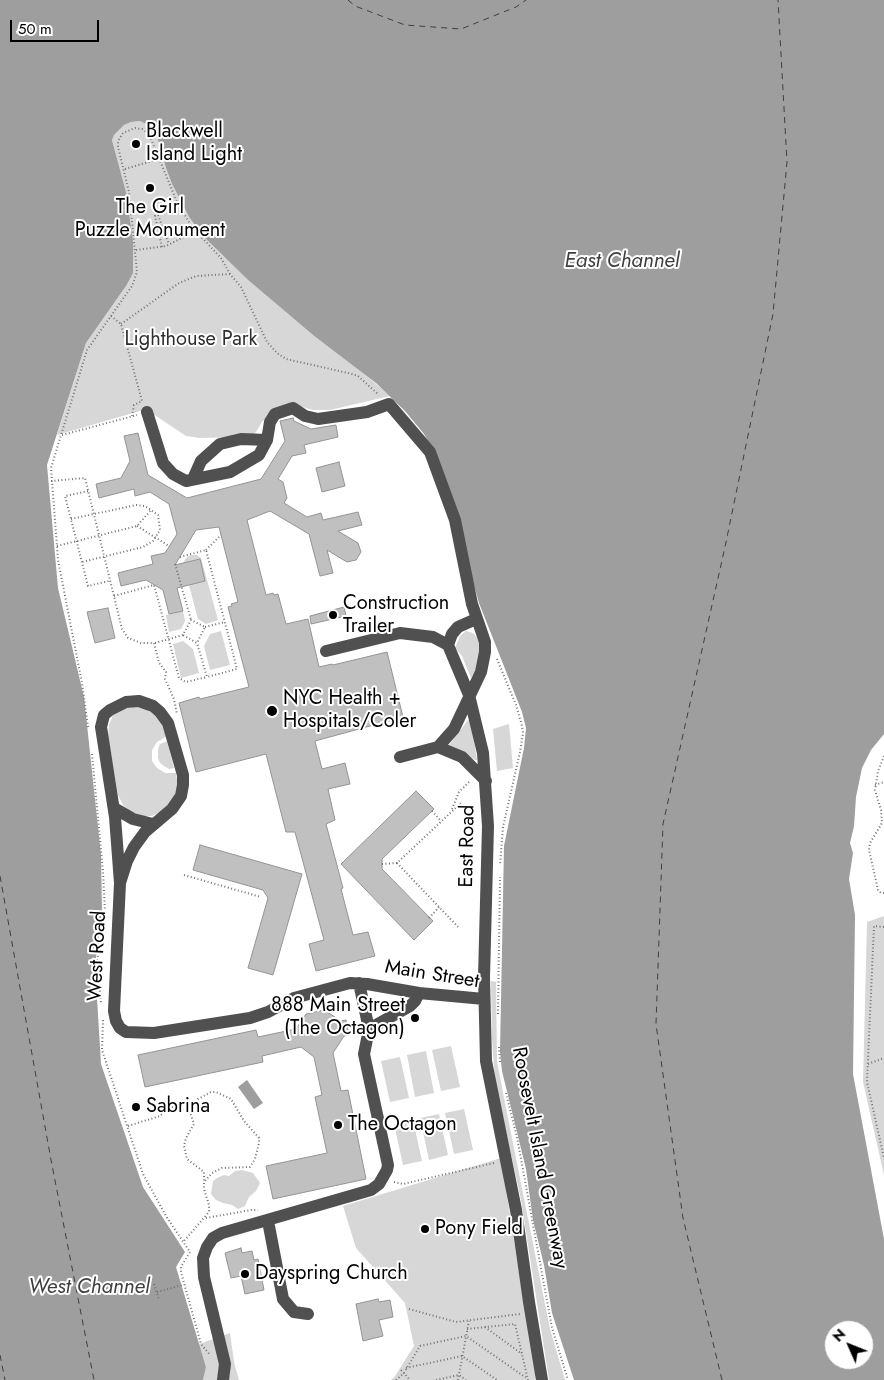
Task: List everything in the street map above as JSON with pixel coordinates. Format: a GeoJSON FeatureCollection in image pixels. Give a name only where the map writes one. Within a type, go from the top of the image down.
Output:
{"type":"FeatureCollection","features":[{"type":"Feature","properties":{"kind":"street"},"geometry":{"type":"LineString","coordinates":[[147,412],[162,463],[173,474],[186,481],[230,472],[259,455],[267,440],[270,422],[275,414],[293,408],[306,416],[318,419],[367,412],[389,404],[430,452],[455,520],[472,604],[485,642],[486,652],[481,672],[454,728],[438,747],[400,757]]}},
{"type":"Feature","properties":{"kind":"street"},"geometry":{"type":"LineString","coordinates":[[193,480],[201,461],[220,444],[241,439],[267,440]]}},
{"type":"Feature","properties":{"kind":"street"},"geometry":{"type":"LineString","coordinates":[[326,651],[400,632],[433,637],[448,645],[452,634],[458,627],[476,619]]}},
{"type":"Feature","properties":{"kind":"street","name":"East Road"},"geometry":{"type":"LineString","coordinates":[[448,645],[469,695],[483,753],[486,781],[488,826],[484,999]]}},
{"type":"Feature","properties":{"kind":"street","name":"West Road"},"geometry":{"type":"LineString","coordinates":[[120,883],[130,854],[139,839],[153,824],[172,809],[183,790],[183,775],[170,728],[166,720],[153,706],[139,701],[117,705],[107,712],[102,723],[101,737],[114,808],[120,883],[114,1012],[120,1028]]}},
{"type":"Feature","properties":{"kind":"street"},"geometry":{"type":"LineString","coordinates":[[438,747],[462,757],[486,781]]}},
{"type":"Feature","properties":{"kind":"street"},"geometry":{"type":"LineString","coordinates":[[114,808],[133,819],[153,824]]}},
{"type":"Feature","properties":{"kind":"street"},"geometry":{"type":"LineString","coordinates":[[223,1380],[225,1364],[204,1277],[203,1258],[207,1247],[214,1238],[222,1233],[371,1190],[382,1181],[387,1170],[388,1165],[364,1054],[369,1029],[359,983]]}},
{"type":"Feature","properties":{"kind":"street","name":"Main Street"},"geometry":{"type":"LineString","coordinates":[[120,1028],[126,1032],[154,1033],[250,1018],[268,1012],[294,998],[345,984],[359,983],[419,993],[484,999],[488,1072],[512,1191],[542,1380]]}},
{"type":"Feature","properties":{"kind":"street"},"geometry":{"type":"LineString","coordinates":[[369,1029],[410,1006],[419,993]]}},
{"type":"Feature","properties":{"kind":"street"},"geometry":{"type":"LineString","coordinates":[[268,1221],[283,1299],[294,1312],[308,1314]]}},
{"type":"Feature","properties":{"kind":"path"},"geometry":{"type":"LineString","coordinates":[[147,412],[62,435],[87,350],[132,286],[137,272],[129,192],[118,147],[120,136],[128,130],[135,128],[146,131],[149,134],[177,202],[196,231],[221,258],[240,287],[267,342],[277,353],[286,359],[348,372],[358,376],[389,404]]}},
{"type":"Feature","properties":{"kind":"path"},"geometry":{"type":"LineString","coordinates":[[124,170],[159,159]]}},
{"type":"Feature","properties":{"kind":"path"},"geometry":{"type":"LineString","coordinates":[[162,247],[155,216],[158,215],[169,244]]}},
{"type":"Feature","properties":{"kind":"path"},"geometry":{"type":"LineString","coordinates":[[157,224],[161,223]]}},
{"type":"Feature","properties":{"kind":"path"},"geometry":{"type":"LineString","coordinates":[[136,250],[162,247],[196,231]]}},
{"type":"Feature","properties":{"kind":"path"},"geometry":{"type":"LineString","coordinates":[[159,234],[165,233]]}},
{"type":"Feature","properties":{"kind":"path"},"geometry":{"type":"LineString","coordinates":[[121,324],[179,283],[196,276],[230,274]]}},
{"type":"Feature","properties":{"kind":"path"},"geometry":{"type":"LineString","coordinates":[[111,316],[121,324],[142,401],[134,405],[132,416]]}},
{"type":"Feature","properties":{"kind":"path"},"geometry":{"type":"LineString","coordinates":[[52,481],[85,478],[113,596],[122,629],[128,638],[141,643],[154,643],[182,635],[197,642]]}},
{"type":"Feature","properties":{"kind":"path"},"geometry":{"type":"LineString","coordinates":[[88,491],[65,496],[88,586],[110,581]]}},
{"type":"Feature","properties":{"kind":"path"},"geometry":{"type":"LineString","coordinates":[[71,519],[136,505],[145,506],[151,510],[158,515],[160,522],[160,530],[156,538],[143,547],[82,562]]}},
{"type":"Feature","properties":{"kind":"path"},"geometry":{"type":"LineString","coordinates":[[57,546],[137,526],[151,510]]}},
{"type":"Feature","properties":{"kind":"path"},"geometry":{"type":"LineString","coordinates":[[137,526],[169,546]]}},
{"type":"Feature","properties":{"kind":"path"},"geometry":{"type":"LineString","coordinates":[[180,556],[206,550],[221,536]]}},
{"type":"Feature","properties":{"kind":"path"},"geometry":{"type":"LineString","coordinates":[[113,596],[154,585],[179,678],[186,682],[237,669],[206,550]]}},
{"type":"Feature","properties":{"kind":"path"},"geometry":{"type":"LineString","coordinates":[[176,564],[191,620],[205,628]]}},
{"type":"Feature","properties":{"kind":"path"},"geometry":{"type":"LineString","coordinates":[[182,635],[191,620]]}},
{"type":"Feature","properties":{"kind":"path"},"geometry":{"type":"LineString","coordinates":[[207,677],[197,642],[205,628],[225,622]]}},
{"type":"Feature","properties":{"kind":"path"},"geometry":{"type":"LineString","coordinates":[[154,643],[159,663],[166,672],[165,679],[174,699],[177,717]]}},
{"type":"Feature","properties":{"kind":"path","name":"Roosevelt Island Greenway"},"geometry":{"type":"LineString","coordinates":[[495,653],[516,706],[523,733],[501,846],[498,1022]]}},
{"type":"Feature","properties":{"kind":"path"},"geometry":{"type":"LineString","coordinates":[[884,756],[875,785],[882,824],[870,843],[869,850],[878,890],[880,893],[884,893]]}},
{"type":"Feature","properties":{"kind":"path"},"geometry":{"type":"LineString","coordinates":[[451,812],[459,792],[470,780]]}},
{"type":"Feature","properties":{"kind":"path"},"geometry":{"type":"LineString","coordinates":[[875,785],[884,782]]}},
{"type":"Feature","properties":{"kind":"path"},"geometry":{"type":"LineString","coordinates":[[382,864],[397,863],[462,802]]}},
{"type":"Feature","properties":{"kind":"path"},"geometry":{"type":"LineString","coordinates":[[432,812],[442,821]]}},
{"type":"Feature","properties":{"kind":"path"},"geometry":{"type":"LineString","coordinates":[[397,863],[459,928]]}},
{"type":"Feature","properties":{"kind":"path"},"geometry":{"type":"LineString","coordinates":[[184,875],[261,896]]}},
{"type":"Feature","properties":{"kind":"path"},"geometry":{"type":"LineString","coordinates":[[429,918],[439,907]]}},
{"type":"Feature","properties":{"kind":"path"},"geometry":{"type":"LineString","coordinates":[[884,927],[874,926],[867,1082],[884,1158]]}},
{"type":"Feature","properties":{"kind":"path","name":"Roosevelt Island Greenway"},"geometry":{"type":"LineString","coordinates":[[499,1046],[500,1068]]}},
{"type":"Feature","properties":{"kind":"path"},"geometry":{"type":"LineString","coordinates":[[868,1064],[884,1058]]}},
{"type":"Feature","properties":{"kind":"path","name":"Roosevelt Island Greenway"},"geometry":{"type":"LineString","coordinates":[[504,1089],[517,1137],[552,1328],[568,1380]]}},
{"type":"Feature","properties":{"kind":"path"},"geometry":{"type":"LineString","coordinates":[[184,1241],[210,1212],[204,1189],[204,1172],[187,1159],[184,1146],[194,1124],[190,1112],[193,1104],[198,1099],[211,1092],[216,1092],[232,1099],[244,1121],[258,1138],[259,1143],[255,1158],[250,1167],[222,1168],[212,1173],[205,1181]]}},
{"type":"Feature","properties":{"kind":"path"},"geometry":{"type":"LineString","coordinates":[[127,1127],[160,1116],[168,1108],[172,1107],[190,1112]]}},
{"type":"Feature","properties":{"kind":"path"},"geometry":{"type":"LineString","coordinates":[[382,1181],[403,1184],[495,1162]]}},
{"type":"Feature","properties":{"kind":"path"},"geometry":{"type":"LineString","coordinates":[[154,1284],[159,1300]]}},
{"type":"Feature","properties":{"kind":"path"},"geometry":{"type":"LineString","coordinates":[[156,1292],[182,1284]]}},
{"type":"Feature","properties":{"kind":"path"},"geometry":{"type":"LineString","coordinates":[[409,1309],[456,1322],[522,1314]]}},
{"type":"Feature","properties":{"kind":"path"},"geometry":{"type":"LineString","coordinates":[[458,1380],[469,1321]]}},
{"type":"Feature","properties":{"kind":"path"},"geometry":{"type":"LineString","coordinates":[[467,1330],[515,1324],[528,1379]]}},
{"type":"Feature","properties":{"kind":"path"},"geometry":{"type":"LineString","coordinates":[[485,1327],[522,1354]]}},
{"type":"Feature","properties":{"kind":"path"},"geometry":{"type":"LineString","coordinates":[[396,1380],[404,1373],[420,1346],[466,1336],[528,1379]]}},
{"type":"Feature","properties":{"kind":"path"},"geometry":{"type":"LineString","coordinates":[[406,1368],[462,1356],[497,1380]]}},
{"type":"Feature","properties":{"kind":"path"},"geometry":{"type":"LineString","coordinates":[[401,1370],[410,1380]]}},
{"type":"Feature","properties":{"kind":"path"},"geometry":{"type":"LineString","coordinates":[[436,1380],[459,1375],[466,1380]]}},
{"type":"Feature","properties":{"kind":"green space","name":"Lighthouse Park"},"geometry":{"type":"Polygon","coordinates":[[[140,121],[150,126],[156,133],[172,184],[189,217],[203,236],[248,280],[390,396],[330,410],[313,410],[296,405],[269,415],[251,437],[200,438],[186,436],[150,412],[140,411],[57,435],[86,343],[126,286],[126,192],[112,140],[114,135],[124,125],[140,121]]]}},
{"type":"Feature","properties":{"kind":"green space"},"geometry":{"type":"Polygon","coordinates":[[[191,555],[197,555],[201,558],[218,620],[206,624],[198,619],[183,563],[191,555]]]}},
{"type":"Feature","properties":{"kind":"green space"},"geometry":{"type":"Polygon","coordinates":[[[183,611],[185,621],[181,629],[169,632],[166,615],[183,611]]]}},
{"type":"Feature","properties":{"kind":"green space"},"geometry":{"type":"Polygon","coordinates":[[[221,631],[230,665],[210,670],[204,646],[210,634],[221,631]]]}},
{"type":"Feature","properties":{"kind":"green space"},"geometry":{"type":"Polygon","coordinates":[[[466,631],[473,633],[479,640],[480,663],[471,678],[462,656],[455,648],[460,636],[466,631]]]}},
{"type":"Feature","properties":{"kind":"green space"},"geometry":{"type":"Polygon","coordinates":[[[183,641],[193,649],[199,673],[181,678],[173,644],[183,641]]]}},
{"type":"Feature","properties":{"kind":"green space"},"geometry":{"type":"Polygon","coordinates":[[[144,708],[161,719],[167,736],[157,742],[152,750],[152,761],[157,768],[165,773],[176,773],[178,787],[176,794],[163,811],[151,816],[140,816],[123,805],[118,795],[108,737],[109,725],[113,715],[123,709],[144,708]]]}},
{"type":"Feature","properties":{"kind":"green space"},"geometry":{"type":"Polygon","coordinates":[[[468,720],[471,722],[477,760],[449,745],[468,720]]]}},
{"type":"Feature","properties":{"kind":"green space"},"geometry":{"type":"Polygon","coordinates":[[[509,724],[513,768],[497,771],[493,729],[509,724]]]}},
{"type":"Feature","properties":{"kind":"green space"},"geometry":{"type":"Polygon","coordinates":[[[167,741],[174,768],[169,769],[160,763],[158,758],[160,744],[167,741]]]}},
{"type":"Feature","properties":{"kind":"green space"},"geometry":{"type":"Polygon","coordinates":[[[884,916],[884,1175],[863,1082],[867,922],[884,916]]]}},
{"type":"Feature","properties":{"kind":"green space"},"geometry":{"type":"Polygon","coordinates":[[[491,981],[496,982],[497,1061],[550,1329],[565,1380],[549,1380],[521,1200],[495,1081],[491,981]]]}},
{"type":"Feature","properties":{"kind":"green space"},"geometry":{"type":"Polygon","coordinates":[[[451,1046],[460,1087],[441,1091],[432,1050],[451,1046]]]}},
{"type":"Feature","properties":{"kind":"green space"},"geometry":{"type":"Polygon","coordinates":[[[426,1051],[434,1093],[415,1097],[407,1055],[426,1051]]]}},
{"type":"Feature","properties":{"kind":"green space"},"geometry":{"type":"Polygon","coordinates":[[[400,1057],[409,1098],[390,1102],[381,1061],[400,1057]]]}},
{"type":"Feature","properties":{"kind":"green space"},"geometry":{"type":"Polygon","coordinates":[[[464,1109],[473,1150],[454,1154],[445,1113],[464,1109]]]}},
{"type":"Feature","properties":{"kind":"green space"},"geometry":{"type":"Polygon","coordinates":[[[439,1114],[448,1155],[429,1160],[420,1118],[439,1114]]]}},
{"type":"Feature","properties":{"kind":"green space"},"geometry":{"type":"Polygon","coordinates":[[[413,1120],[422,1161],[403,1165],[394,1124],[413,1120]]]}},
{"type":"Feature","properties":{"kind":"green space"},"geometry":{"type":"Polygon","coordinates":[[[501,1158],[536,1367],[535,1380],[391,1380],[414,1346],[405,1303],[356,1248],[343,1206],[501,1158]]]}},
{"type":"Feature","properties":{"kind":"green space"},"geometry":{"type":"Polygon","coordinates":[[[242,1170],[253,1173],[260,1183],[256,1191],[249,1197],[245,1206],[238,1209],[216,1200],[211,1194],[213,1181],[224,1175],[229,1176],[235,1171],[242,1170]]]}},
{"type":"Feature","properties":{"kind":"green space"},"geometry":{"type":"Polygon","coordinates":[[[230,1333],[234,1362],[239,1380],[203,1380],[206,1367],[199,1344],[230,1333]]]}},
{"type":"Feature","properties":{"kind":"water","name":"East Channel"},"geometry":{"type":"Polygon","coordinates":[[[0,0],[884,0],[884,734],[871,750],[862,768],[850,843],[853,853],[849,879],[855,915],[853,1074],[884,1239],[884,1380],[574,1380],[552,1313],[544,1265],[533,1220],[526,1169],[502,1071],[500,1052],[504,846],[524,748],[526,728],[522,712],[479,603],[440,463],[424,434],[405,411],[376,383],[313,335],[248,280],[203,236],[189,217],[172,184],[156,133],[150,126],[140,121],[131,122],[124,125],[114,135],[112,140],[126,192],[133,242],[133,273],[86,343],[47,465],[58,588],[84,697],[101,855],[102,911],[95,965],[101,1064],[143,1187],[185,1252],[176,1267],[206,1367],[203,1380],[0,1380],[0,0]]]}},
{"type":"Feature","properties":{"kind":"water"},"geometry":{"type":"Polygon","coordinates":[[[247,1080],[263,1103],[254,1109],[238,1087],[247,1080]]]}},
{"type":"Feature","properties":{"kind":"building"},"geometry":{"type":"Polygon","coordinates":[[[293,418],[294,421],[311,429],[336,425],[338,437],[304,445],[306,453],[292,456],[278,479],[283,482],[287,498],[284,503],[307,517],[321,513],[323,520],[358,512],[362,525],[338,531],[358,543],[361,552],[356,560],[347,562],[327,550],[333,573],[320,576],[309,534],[270,511],[247,520],[266,595],[278,594],[286,624],[308,619],[319,667],[387,652],[403,717],[315,741],[322,769],[345,763],[350,784],[328,789],[335,820],[326,824],[353,935],[368,932],[375,956],[316,971],[309,944],[324,940],[295,832],[286,832],[266,754],[196,772],[179,703],[249,687],[228,607],[238,602],[219,527],[196,530],[175,565],[200,559],[205,581],[177,588],[183,611],[169,614],[163,590],[146,580],[121,586],[118,573],[153,564],[151,556],[165,553],[177,534],[169,504],[150,492],[135,496],[134,489],[99,498],[96,484],[121,478],[130,461],[124,436],[138,433],[148,475],[187,498],[261,479],[285,441],[280,421],[293,418]]]}},
{"type":"Feature","properties":{"kind":"building"},"geometry":{"type":"Polygon","coordinates":[[[339,462],[345,486],[322,492],[316,468],[339,462]]]}},
{"type":"Feature","properties":{"kind":"building","name":"Construction Trailer"},"geometry":{"type":"Polygon","coordinates":[[[344,607],[346,616],[311,624],[310,616],[344,607]]]}},
{"type":"Feature","properties":{"kind":"building"},"geometry":{"type":"Polygon","coordinates":[[[108,608],[115,638],[95,643],[87,612],[108,608]]]}},
{"type":"Feature","properties":{"kind":"building"},"geometry":{"type":"Polygon","coordinates":[[[416,791],[434,809],[382,859],[382,869],[433,921],[414,940],[341,864],[416,791]]]}},
{"type":"Feature","properties":{"kind":"building"},"geometry":{"type":"Polygon","coordinates":[[[200,845],[302,874],[273,975],[248,968],[268,898],[263,890],[193,870],[200,845]]]}},
{"type":"Feature","properties":{"kind":"building","name":"The Octagon"},"geometry":{"type":"Polygon","coordinates":[[[324,1010],[341,1021],[346,1020],[349,1035],[344,1036],[333,1053],[341,1091],[348,1090],[366,1179],[273,1199],[266,1166],[327,1153],[315,1097],[322,1095],[314,1057],[301,1047],[262,1056],[263,1062],[145,1087],[138,1055],[256,1030],[258,1037],[296,1029],[306,1014],[324,1010]]]}},
{"type":"Feature","properties":{"kind":"building","name":"Dayspring Church"},"geometry":{"type":"Polygon","coordinates":[[[241,1248],[242,1253],[252,1251],[254,1260],[258,1259],[264,1290],[245,1294],[241,1276],[231,1278],[225,1253],[241,1248]]]}},
{"type":"Feature","properties":{"kind":"building"},"geometry":{"type":"Polygon","coordinates":[[[378,1299],[379,1302],[390,1300],[393,1317],[379,1320],[383,1336],[363,1341],[356,1304],[378,1299]]]}},
{"type":"Feature","properties":{"kind":"ferry route"},"geometry":{"type":"LineString","coordinates":[[348,0],[355,6],[405,25],[461,29],[516,7],[526,0]]}},
{"type":"Feature","properties":{"kind":"ferry route"},"geometry":{"type":"LineString","coordinates":[[722,1380],[683,1218],[656,1024],[663,824],[725,547],[773,314],[787,162],[778,0]]}},
{"type":"Feature","properties":{"kind":"ferry route"},"geometry":{"type":"LineString","coordinates":[[0,876],[51,1160],[94,1380]]}},
{"type":"Feature","properties":{"kind":"ferry route"},"geometry":{"type":"LineString","coordinates":[[0,1355],[5,1380]]}},
{"type":"Feature","properties":{"kind":"place","name":"Blackwell Island Light"},"geometry":{"type":"Point","coordinates":[136,144]}},
{"type":"Feature","properties":{"kind":"place","name":"The Girl Puzzle Monument"},"geometry":{"type":"Point","coordinates":[150,188]}},
{"type":"Feature","properties":{"kind":"place","name":"Construction Trailer"},"geometry":{"type":"Point","coordinates":[333,615]}},
{"type":"Feature","properties":{"kind":"place","name":"NYC Health + Hospitals/Coler"},"geometry":{"type":"Point","coordinates":[272,711]}},
{"type":"Feature","properties":{"kind":"place","name":"888 Main Street (The Octagon)"},"geometry":{"type":"Point","coordinates":[415,1018]}},
{"type":"Feature","properties":{"kind":"place","name":"Sabrina"},"geometry":{"type":"Point","coordinates":[136,1107]}},
{"type":"Feature","properties":{"kind":"place","name":"The Octagon"},"geometry":{"type":"Point","coordinates":[338,1125]}},
{"type":"Feature","properties":{"kind":"place","name":"Pony Field"},"geometry":{"type":"Point","coordinates":[425,1229]}},
{"type":"Feature","properties":{"kind":"place","name":"Dayspring Church"},"geometry":{"type":"Point","coordinates":[245,1274]}},
{"type":"Feature","properties":{"kind":"water label","name":"West Channel"},"geometry":{"type":"Point","coordinates":[89,1288]}}]}
